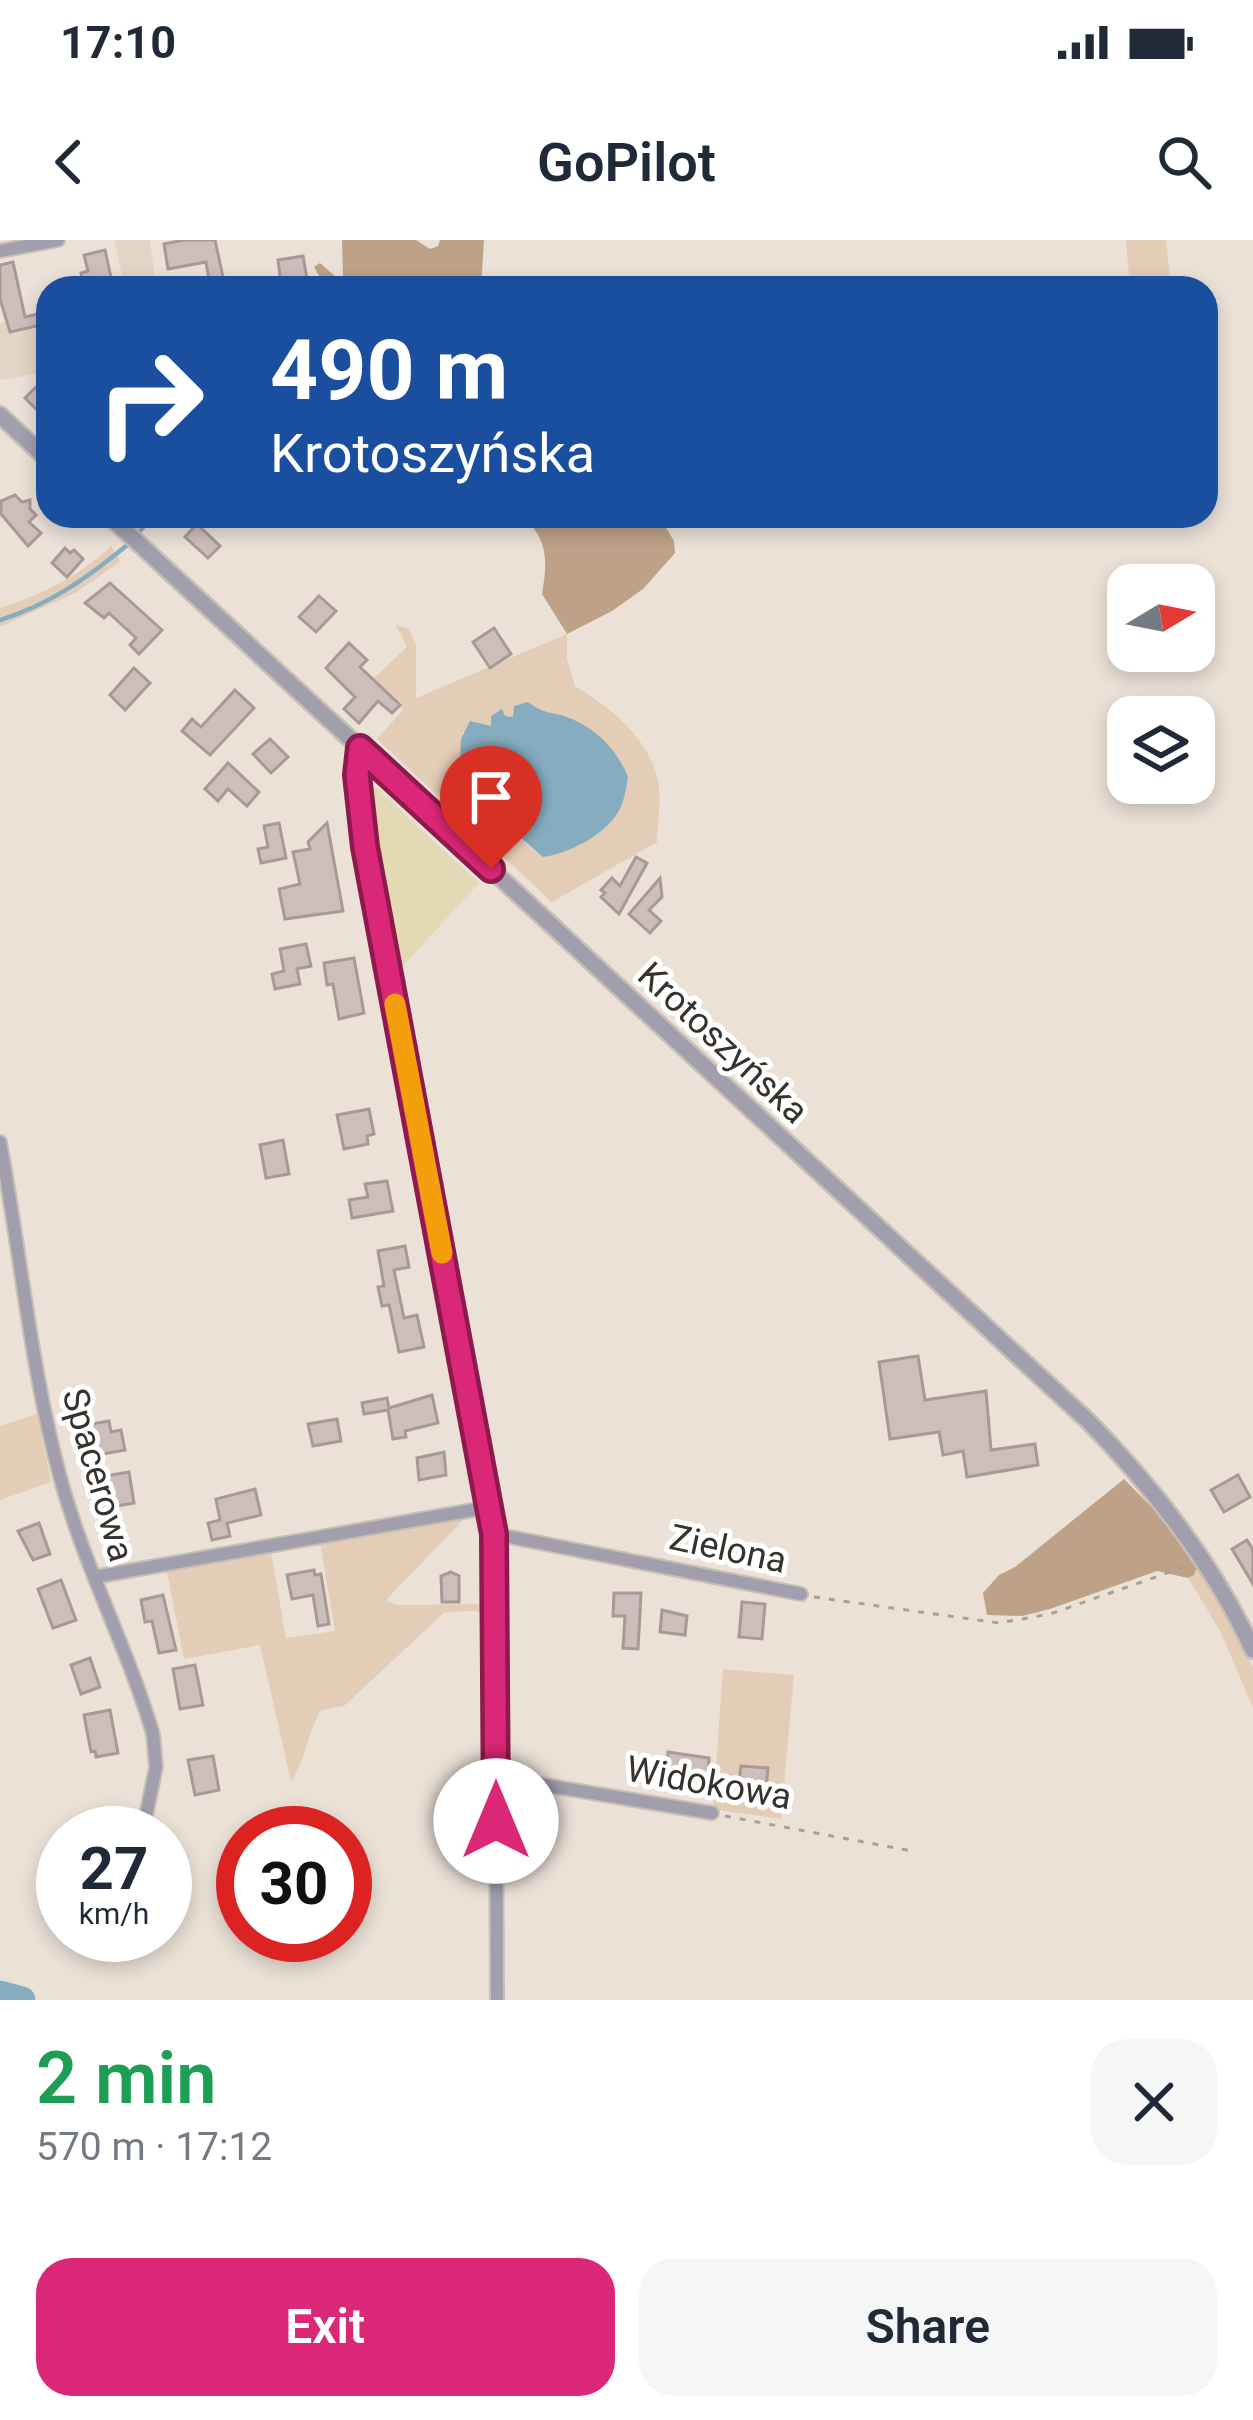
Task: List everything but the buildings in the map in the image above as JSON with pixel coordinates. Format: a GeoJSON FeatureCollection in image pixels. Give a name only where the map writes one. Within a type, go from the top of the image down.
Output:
{"type":"FeatureCollection","features":[{"type":"Feature","properties":{"kind":"street"},"geometry":{"type":"LineString","coordinates":[[0,250],[58,240]]}},
{"type":"Feature","properties":{"kind":"street"},"geometry":{"type":"LineString","coordinates":[[0,416],[36,449]]}},
{"type":"Feature","properties":{"kind":"street","name":"Krotoszyńska"},"geometry":{"type":"LineString","coordinates":[[122,528],[1056,1390],[1137,1473],[1203,1561],[1253,1650]]}},
{"type":"Feature","properties":{"kind":"street"},"geometry":{"type":"LineString","coordinates":[[360,748],[357,775],[365,847],[494,1534],[496,2000]]}},
{"type":"Feature","properties":{"kind":"street","name":"Spacerowa"},"geometry":{"type":"LineString","coordinates":[[0,1142],[45,1417],[76,1533],[153,1734],[156,1767],[148,1806]]}},
{"type":"Feature","properties":{"kind":"street"},"geometry":{"type":"LineString","coordinates":[[94,1577],[490,1507]]}},
{"type":"Feature","properties":{"kind":"street","name":"Zielona"},"geometry":{"type":"LineString","coordinates":[[494,1534],[801,1594]]}},
{"type":"Feature","properties":{"kind":"street","name":"Widokowa"},"geometry":{"type":"LineString","coordinates":[[496,1777],[712,1814]]}},
{"type":"Feature","properties":{"kind":"path","name":"Zielona"},"geometry":{"type":"LineString","coordinates":[[801,1594],[999,1623],[1024,1620],[1203,1561]]}},
{"type":"Feature","properties":{"kind":"path","name":"Widokowa"},"geometry":{"type":"LineString","coordinates":[[712,1814],[912,1850]]}},
{"type":"Feature","properties":{"kind":"shaded area"},"geometry":{"type":"Polygon","coordinates":[[[114,240],[150,240],[154,276],[122,276],[114,240]]]}},
{"type":"Feature","properties":{"kind":"shaded area"},"geometry":{"type":"Polygon","coordinates":[[[342,240],[416,240],[430,249],[440,240],[484,240],[482,276],[343,276],[342,240]]]}},
{"type":"Feature","properties":{"kind":"shaded area"},"geometry":{"type":"Polygon","coordinates":[[[1126,240],[1166,240],[1170,276],[1129,276],[1126,240]]]}},
{"type":"Feature","properties":{"kind":"shaded area"},"geometry":{"type":"Polygon","coordinates":[[[320,263],[335,276],[319,276],[314,267],[320,263]]]}},
{"type":"Feature","properties":{"kind":"shaded area"},"geometry":{"type":"Polygon","coordinates":[[[36,315],[36,374],[0,380],[0,323],[36,315]]]}},
{"type":"Feature","properties":{"kind":"shaded area"},"geometry":{"type":"Polygon","coordinates":[[[532,528],[666,528],[675,553],[643,589],[567,634],[542,594],[544,552],[532,528]]]}},
{"type":"Feature","properties":{"kind":"shaded area"},"geometry":{"type":"Polygon","coordinates":[[[111,546],[121,561],[75,593],[0,627],[0,608],[59,583],[111,546]]]}},
{"type":"Feature","properties":{"kind":"shaded area"},"geometry":{"type":"Polygon","coordinates":[[[396,625],[409,629],[416,644],[416,698],[567,634],[567,659],[575,686],[624,723],[651,761],[659,792],[657,842],[552,902],[377,739],[403,710],[373,679],[407,647],[396,625]],[[516,711],[513,717],[492,717],[491,726],[478,724],[463,732],[460,770],[455,771],[457,785],[543,857],[599,830],[617,807],[628,777],[554,716],[516,711]]]}},
{"type":"Feature","properties":{"kind":"shaded area"},"geometry":{"type":"Polygon","coordinates":[[[37,1414],[51,1482],[0,1500],[0,1426],[37,1414]]]}},
{"type":"Feature","properties":{"kind":"shaded area"},"geometry":{"type":"Polygon","coordinates":[[[1124,1479],[1169,1525],[1197,1567],[1194,1575],[1188,1578],[1157,1571],[1050,1609],[1022,1616],[987,1615],[983,1593],[999,1575],[1124,1479]]]}},
{"type":"Feature","properties":{"kind":"shaded area"},"geometry":{"type":"Polygon","coordinates":[[[464,1519],[386,1600],[396,1605],[488,1604],[486,1618],[477,1611],[445,1612],[344,1706],[321,1710],[291,1781],[260,1645],[184,1659],[167,1572],[271,1552],[286,1638],[335,1631],[320,1543],[464,1519]]]}},
{"type":"Feature","properties":{"kind":"shaded area"},"geometry":{"type":"Polygon","coordinates":[[[1197,1567],[1253,1667],[1253,1707],[1219,1629],[1188,1578],[1197,1567]]]}},
{"type":"Feature","properties":{"kind":"shaded area"},"geometry":{"type":"Polygon","coordinates":[[[723,1669],[794,1675],[781,1819],[713,1809],[723,1669]]]}},
{"type":"Feature","properties":{"kind":"sand"},"geometry":{"type":"Polygon","coordinates":[[[373,785],[479,883],[401,968],[369,789],[373,785]]]}},
{"type":"Feature","properties":{"kind":"water"},"geometry":{"type":"Polygon","coordinates":[[[528,702],[595,732],[628,777],[619,810],[603,830],[573,848],[543,857],[450,776],[460,769],[461,739],[470,721],[491,726],[491,716],[502,709],[505,716],[513,717],[514,706],[528,702]]]}},
{"type":"Feature","properties":{"kind":"waterway"},"geometry":{"type":"LineString","coordinates":[[139,532],[142,528]]}},
{"type":"Feature","properties":{"kind":"waterway"},"geometry":{"type":"LineString","coordinates":[[0,620],[67,589],[126,546]]}},
{"type":"Feature","properties":{"kind":"waterway"},"geometry":{"type":"LineString","coordinates":[[0,1994],[22,2000]]}},
{"type":"Feature","properties":{"kind":"slow traffic"},"geometry":{"type":"LineString","coordinates":[[395,1004],[442,1253]]}},
{"type":"Feature","properties":{"kind":"route"},"geometry":{"type":"LineString","coordinates":[[491,869],[360,748],[357,775],[365,847],[494,1534],[496,1821]]}}]}
